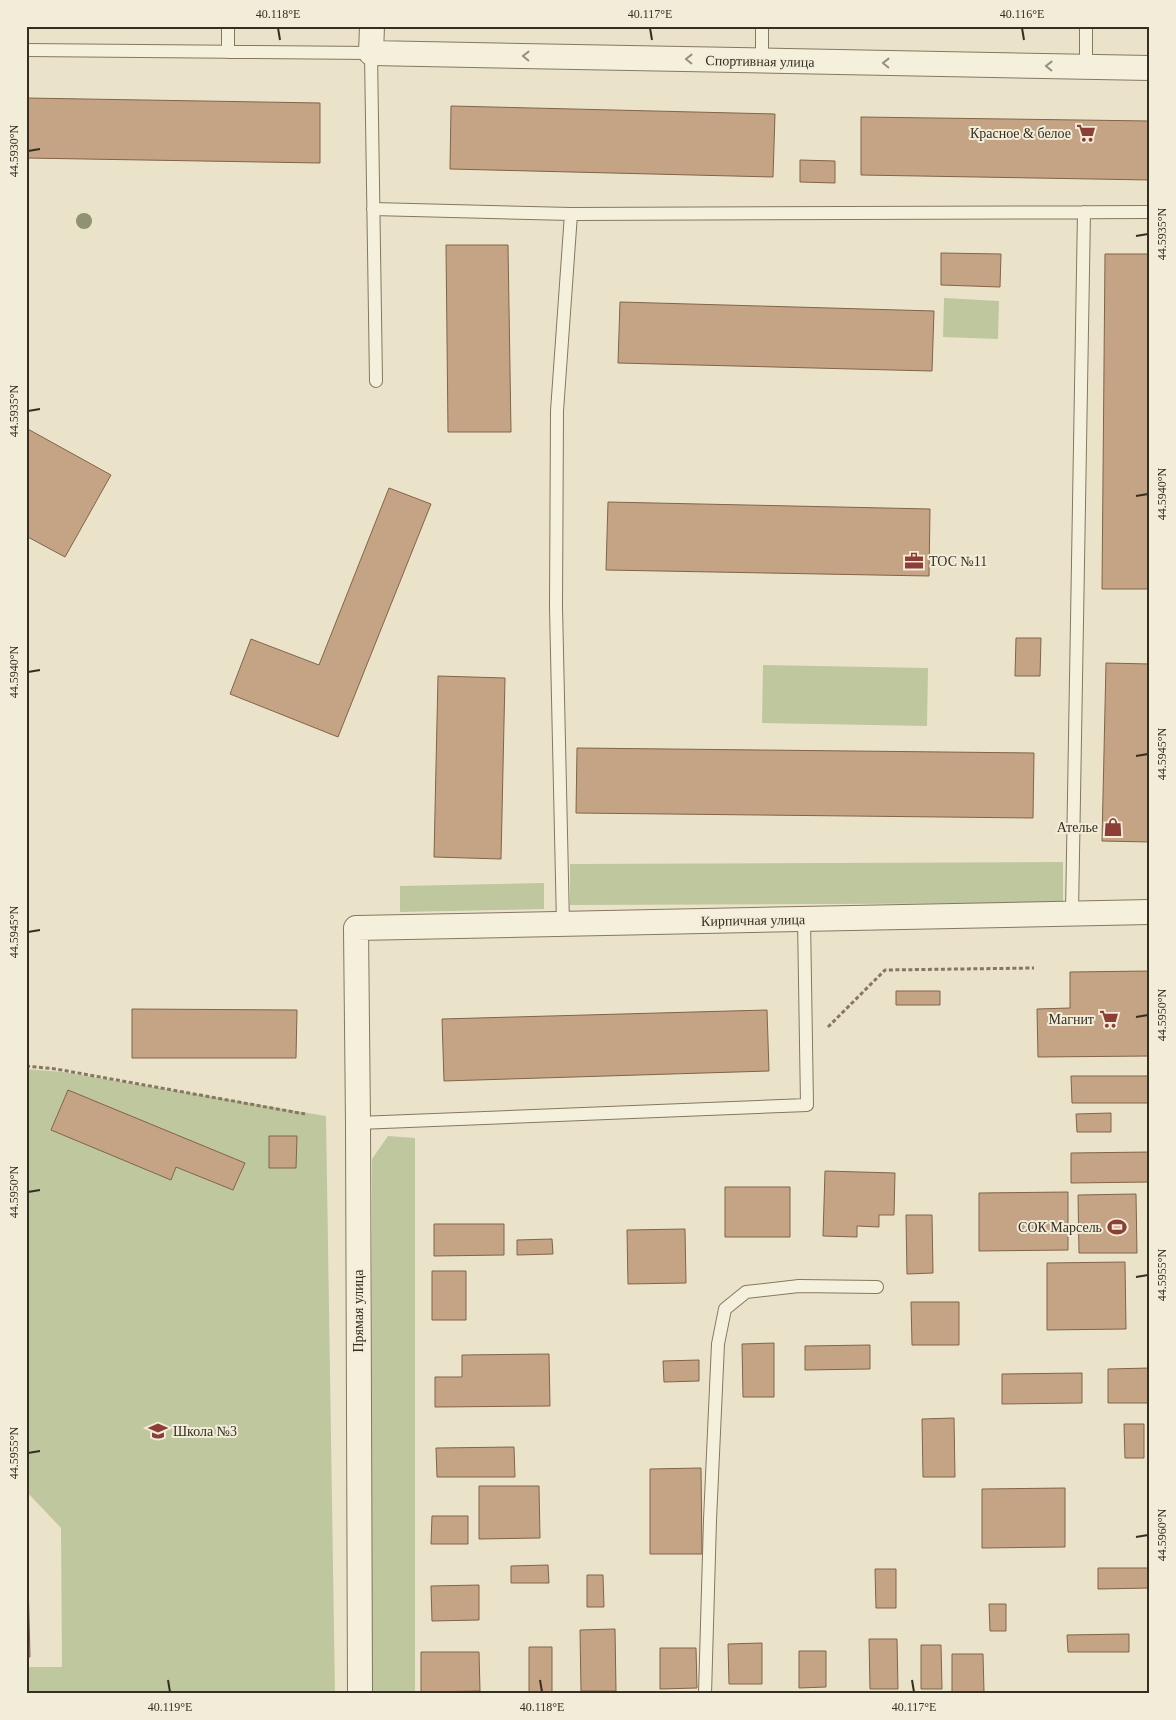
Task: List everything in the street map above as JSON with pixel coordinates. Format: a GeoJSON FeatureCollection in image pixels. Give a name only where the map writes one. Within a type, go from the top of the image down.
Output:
{"type":"FeatureCollection","features":[{"type":"Feature","properties":{"kind":"street"},"geometry":{"type":"LineString","coordinates":[[371,53],[372,26]]}},
{"type":"Feature","properties":{"kind":"street","name":"Спортивная улица"},"geometry":{"type":"LineString","coordinates":[[371,53],[1150,68]]}},
{"type":"Feature","properties":{"kind":"street","name":"Кирпичная улица"},"geometry":{"type":"LineString","coordinates":[[356,928],[1150,912]]}},
{"type":"Feature","properties":{"kind":"street","name":"Прямая улица"},"geometry":{"type":"LineString","coordinates":[[356,928],[360,1694]]}},
{"type":"Feature","properties":{"kind":"lane"},"geometry":{"type":"LineString","coordinates":[[228,26],[228,52]]}},
{"type":"Feature","properties":{"kind":"lane"},"geometry":{"type":"LineString","coordinates":[[762,26],[762,61]]}},
{"type":"Feature","properties":{"kind":"lane"},"geometry":{"type":"LineString","coordinates":[[1086,26],[1086,67]]}},
{"type":"Feature","properties":{"kind":"lane"},"geometry":{"type":"LineString","coordinates":[[26,50],[371,53],[376,381]]}},
{"type":"Feature","properties":{"kind":"lane"},"geometry":{"type":"LineString","coordinates":[[373,209],[571,214],[1150,212]]}},
{"type":"Feature","properties":{"kind":"lane"},"geometry":{"type":"LineString","coordinates":[[1072,913],[1084,212]]}},
{"type":"Feature","properties":{"kind":"lane"},"geometry":{"type":"LineString","coordinates":[[563,924],[556,607],[557,411],[571,214]]}},
{"type":"Feature","properties":{"kind":"lane"},"geometry":{"type":"LineString","coordinates":[[358,1123],[807,1105],[804,919]]}},
{"type":"Feature","properties":{"kind":"lane"},"geometry":{"type":"LineString","coordinates":[[705,1694],[718,1344],[725,1309],[746,1292],[799,1286],[877,1287]]}},
{"type":"Feature","properties":{"kind":"path"},"geometry":{"type":"LineString","coordinates":[[806,1050],[885,970],[1034,968]]}},
{"type":"Feature","properties":{"kind":"path"},"geometry":{"type":"LineString","coordinates":[[26,1066],[56,1069],[305,1114]]}},
{"type":"Feature","properties":{"kind":"green space"},"geometry":{"type":"Polygon","coordinates":[[[944,298],[999,301],[998,339],[943,337],[944,298]]]}},
{"type":"Feature","properties":{"kind":"green space"},"geometry":{"type":"Polygon","coordinates":[[[763,665],[928,668],[927,726],[762,723],[763,665]]]}},
{"type":"Feature","properties":{"kind":"green space"},"geometry":{"type":"Polygon","coordinates":[[[1063,862],[1063,903],[570,905],[570,864],[1063,862]]]}},
{"type":"Feature","properties":{"kind":"green space"},"geometry":{"type":"Polygon","coordinates":[[[544,883],[544,909],[400,912],[400,886],[544,883]]]}},
{"type":"Feature","properties":{"kind":"green space","name":"Школа №3"},"geometry":{"type":"Polygon","coordinates":[[[26,1069],[63,1072],[326,1116],[335,1694],[26,1694],[26,1667],[62,1667],[61,1528],[26,1491],[26,1069]]]}},
{"type":"Feature","properties":{"kind":"green space"},"geometry":{"type":"Polygon","coordinates":[[[388,1136],[415,1138],[415,1694],[371,1694],[372,1159],[388,1136]]]}},
{"type":"Feature","properties":{"kind":"building"},"geometry":{"type":"Polygon","coordinates":[[[26,98],[320,103],[320,163],[26,158],[26,98]]]}},
{"type":"Feature","properties":{"kind":"building"},"geometry":{"type":"Polygon","coordinates":[[[451,106],[775,114],[773,177],[450,169],[451,106]]]}},
{"type":"Feature","properties":{"kind":"building"},"geometry":{"type":"Polygon","coordinates":[[[861,117],[1150,121],[1150,180],[861,175],[861,117]]]}},
{"type":"Feature","properties":{"kind":"building"},"geometry":{"type":"Polygon","coordinates":[[[800,160],[835,161],[835,183],[800,182],[800,160]]]}},
{"type":"Feature","properties":{"kind":"building"},"geometry":{"type":"Polygon","coordinates":[[[446,245],[508,245],[511,432],[448,432],[446,245]]]}},
{"type":"Feature","properties":{"kind":"building"},"geometry":{"type":"Polygon","coordinates":[[[941,253],[1001,254],[1000,287],[941,285],[941,253]]]}},
{"type":"Feature","properties":{"kind":"building"},"geometry":{"type":"Polygon","coordinates":[[[1105,254],[1150,254],[1150,589],[1102,589],[1105,254]]]}},
{"type":"Feature","properties":{"kind":"building"},"geometry":{"type":"Polygon","coordinates":[[[620,302],[934,311],[932,371],[618,363],[620,302]]]}},
{"type":"Feature","properties":{"kind":"building"},"geometry":{"type":"Polygon","coordinates":[[[26,428],[111,475],[65,557],[26,536],[26,428]]]}},
{"type":"Feature","properties":{"kind":"building"},"geometry":{"type":"Polygon","coordinates":[[[389,488],[431,504],[338,737],[230,694],[251,639],[319,665],[389,488]]]}},
{"type":"Feature","properties":{"kind":"building"},"geometry":{"type":"Polygon","coordinates":[[[608,502],[930,509],[929,576],[606,570],[608,502]]]}},
{"type":"Feature","properties":{"kind":"building"},"geometry":{"type":"Polygon","coordinates":[[[1016,638],[1041,638],[1040,676],[1015,676],[1016,638]]]}},
{"type":"Feature","properties":{"kind":"building"},"geometry":{"type":"Polygon","coordinates":[[[1106,663],[1150,664],[1150,842],[1102,841],[1106,663]]]}},
{"type":"Feature","properties":{"kind":"building"},"geometry":{"type":"Polygon","coordinates":[[[438,676],[505,678],[501,859],[434,857],[438,676]]]}},
{"type":"Feature","properties":{"kind":"building"},"geometry":{"type":"Polygon","coordinates":[[[577,748],[1034,753],[1033,818],[576,813],[577,748]]]}},
{"type":"Feature","properties":{"kind":"building"},"geometry":{"type":"Polygon","coordinates":[[[1150,971],[1150,1056],[1038,1057],[1037,1009],[1070,1008],[1070,972],[1150,971]]]}},
{"type":"Feature","properties":{"kind":"building"},"geometry":{"type":"Polygon","coordinates":[[[896,991],[940,991],[940,1005],[896,1005],[896,991]]]}},
{"type":"Feature","properties":{"kind":"building"},"geometry":{"type":"Polygon","coordinates":[[[132,1009],[297,1010],[296,1058],[132,1058],[132,1009]]]}},
{"type":"Feature","properties":{"kind":"building"},"geometry":{"type":"Polygon","coordinates":[[[767,1010],[769,1071],[444,1081],[442,1019],[767,1010]]]}},
{"type":"Feature","properties":{"kind":"building"},"geometry":{"type":"Polygon","coordinates":[[[1071,1076],[1150,1076],[1150,1103],[1072,1103],[1071,1076]]]}},
{"type":"Feature","properties":{"kind":"building"},"geometry":{"type":"Polygon","coordinates":[[[68,1090],[245,1163],[233,1190],[176,1167],[171,1180],[51,1130],[68,1090]]]}},
{"type":"Feature","properties":{"kind":"building"},"geometry":{"type":"Polygon","coordinates":[[[1111,1113],[1111,1132],[1077,1132],[1076,1114],[1111,1113]]]}},
{"type":"Feature","properties":{"kind":"building"},"geometry":{"type":"Polygon","coordinates":[[[269,1136],[297,1136],[296,1168],[269,1168],[269,1136]]]}},
{"type":"Feature","properties":{"kind":"building"},"geometry":{"type":"Polygon","coordinates":[[[1150,1152],[1150,1182],[1071,1183],[1071,1153],[1150,1152]]]}},
{"type":"Feature","properties":{"kind":"building"},"geometry":{"type":"Polygon","coordinates":[[[825,1171],[895,1173],[894,1215],[879,1215],[879,1227],[857,1226],[857,1237],[823,1236],[825,1171]]]}},
{"type":"Feature","properties":{"kind":"building"},"geometry":{"type":"Polygon","coordinates":[[[725,1187],[790,1187],[790,1237],[725,1237],[725,1187]]]}},
{"type":"Feature","properties":{"kind":"building"},"geometry":{"type":"Polygon","coordinates":[[[1068,1192],[1068,1250],[979,1251],[979,1193],[1068,1192]]]}},
{"type":"Feature","properties":{"kind":"building"},"geometry":{"type":"Polygon","coordinates":[[[1136,1194],[1137,1253],[1079,1253],[1078,1195],[1136,1194]]]}},
{"type":"Feature","properties":{"kind":"building"},"geometry":{"type":"Polygon","coordinates":[[[906,1215],[932,1215],[933,1273],[907,1274],[906,1215]]]}},
{"type":"Feature","properties":{"kind":"building"},"geometry":{"type":"Polygon","coordinates":[[[434,1224],[504,1224],[504,1255],[434,1256],[434,1224]]]}},
{"type":"Feature","properties":{"kind":"building"},"geometry":{"type":"Polygon","coordinates":[[[685,1229],[686,1283],[628,1284],[627,1230],[685,1229]]]}},
{"type":"Feature","properties":{"kind":"building"},"geometry":{"type":"Polygon","coordinates":[[[552,1239],[553,1254],[517,1255],[517,1240],[552,1239]]]}},
{"type":"Feature","properties":{"kind":"building"},"geometry":{"type":"Polygon","coordinates":[[[1125,1262],[1126,1329],[1047,1330],[1047,1263],[1125,1262]]]}},
{"type":"Feature","properties":{"kind":"building"},"geometry":{"type":"Polygon","coordinates":[[[432,1271],[466,1271],[466,1320],[432,1320],[432,1271]]]}},
{"type":"Feature","properties":{"kind":"building"},"geometry":{"type":"Polygon","coordinates":[[[911,1302],[959,1302],[959,1345],[912,1345],[911,1302]]]}},
{"type":"Feature","properties":{"kind":"building"},"geometry":{"type":"Polygon","coordinates":[[[774,1343],[774,1397],[743,1397],[742,1344],[774,1343]]]}},
{"type":"Feature","properties":{"kind":"building"},"geometry":{"type":"Polygon","coordinates":[[[870,1345],[870,1369],[805,1370],[805,1346],[870,1345]]]}},
{"type":"Feature","properties":{"kind":"building"},"geometry":{"type":"Polygon","coordinates":[[[549,1354],[550,1406],[435,1407],[435,1377],[462,1377],[462,1355],[549,1354]]]}},
{"type":"Feature","properties":{"kind":"building"},"geometry":{"type":"Polygon","coordinates":[[[699,1360],[699,1381],[664,1382],[663,1361],[699,1360]]]}},
{"type":"Feature","properties":{"kind":"building"},"geometry":{"type":"Polygon","coordinates":[[[1150,1368],[1150,1403],[1108,1403],[1108,1369],[1150,1368]]]}},
{"type":"Feature","properties":{"kind":"building"},"geometry":{"type":"Polygon","coordinates":[[[1082,1373],[1082,1403],[1002,1404],[1002,1374],[1082,1373]]]}},
{"type":"Feature","properties":{"kind":"building"},"geometry":{"type":"Polygon","coordinates":[[[954,1418],[955,1477],[923,1477],[922,1419],[954,1418]]]}},
{"type":"Feature","properties":{"kind":"building"},"geometry":{"type":"Polygon","coordinates":[[[1124,1424],[1144,1424],[1144,1458],[1125,1458],[1124,1424]]]}},
{"type":"Feature","properties":{"kind":"building"},"geometry":{"type":"Polygon","coordinates":[[[514,1447],[515,1477],[437,1477],[436,1448],[514,1447]]]}},
{"type":"Feature","properties":{"kind":"building"},"geometry":{"type":"Polygon","coordinates":[[[701,1468],[702,1554],[650,1554],[650,1469],[701,1468]]]}},
{"type":"Feature","properties":{"kind":"building"},"geometry":{"type":"Polygon","coordinates":[[[479,1486],[539,1486],[540,1538],[479,1539],[479,1486]]]}},
{"type":"Feature","properties":{"kind":"building"},"geometry":{"type":"Polygon","coordinates":[[[1065,1488],[1065,1547],[982,1548],[982,1489],[1065,1488]]]}},
{"type":"Feature","properties":{"kind":"building"},"geometry":{"type":"Polygon","coordinates":[[[26,1503],[30,1657],[26,1657],[26,1503]]]}},
{"type":"Feature","properties":{"kind":"building"},"geometry":{"type":"Polygon","coordinates":[[[432,1516],[468,1516],[468,1544],[431,1544],[432,1516]]]}},
{"type":"Feature","properties":{"kind":"building"},"geometry":{"type":"Polygon","coordinates":[[[548,1565],[549,1583],[511,1583],[511,1566],[548,1565]]]}},
{"type":"Feature","properties":{"kind":"building"},"geometry":{"type":"Polygon","coordinates":[[[1098,1568],[1150,1568],[1150,1588],[1098,1589],[1098,1568]]]}},
{"type":"Feature","properties":{"kind":"building"},"geometry":{"type":"Polygon","coordinates":[[[875,1569],[896,1569],[896,1608],[876,1608],[875,1569]]]}},
{"type":"Feature","properties":{"kind":"building"},"geometry":{"type":"Polygon","coordinates":[[[587,1575],[603,1575],[604,1607],[587,1607],[587,1575]]]}},
{"type":"Feature","properties":{"kind":"building"},"geometry":{"type":"Polygon","coordinates":[[[479,1585],[479,1620],[432,1621],[431,1586],[479,1585]]]}},
{"type":"Feature","properties":{"kind":"building"},"geometry":{"type":"Polygon","coordinates":[[[989,1604],[1006,1604],[1006,1631],[990,1631],[989,1604]]]}},
{"type":"Feature","properties":{"kind":"building"},"geometry":{"type":"Polygon","coordinates":[[[615,1629],[616,1691],[581,1691],[580,1630],[615,1629]]]}},
{"type":"Feature","properties":{"kind":"building"},"geometry":{"type":"Polygon","coordinates":[[[1129,1634],[1129,1652],[1068,1652],[1067,1635],[1129,1634]]]}},
{"type":"Feature","properties":{"kind":"building"},"geometry":{"type":"Polygon","coordinates":[[[869,1639],[897,1639],[898,1689],[870,1689],[869,1639]]]}},
{"type":"Feature","properties":{"kind":"building"},"geometry":{"type":"Polygon","coordinates":[[[762,1643],[762,1684],[729,1684],[728,1644],[762,1643]]]}},
{"type":"Feature","properties":{"kind":"building"},"geometry":{"type":"Polygon","coordinates":[[[921,1645],[941,1645],[942,1689],[921,1689],[921,1645]]]}},
{"type":"Feature","properties":{"kind":"building"},"geometry":{"type":"Polygon","coordinates":[[[529,1647],[552,1647],[552,1694],[529,1694],[529,1647]]]}},
{"type":"Feature","properties":{"kind":"building"},"geometry":{"type":"Polygon","coordinates":[[[660,1648],[696,1648],[697,1688],[660,1689],[660,1648]]]}},
{"type":"Feature","properties":{"kind":"building"},"geometry":{"type":"Polygon","coordinates":[[[799,1651],[826,1651],[826,1687],[799,1688],[799,1651]]]}},
{"type":"Feature","properties":{"kind":"building"},"geometry":{"type":"Polygon","coordinates":[[[421,1652],[479,1652],[480,1691],[421,1692],[421,1652]]]}},
{"type":"Feature","properties":{"kind":"building"},"geometry":{"type":"Polygon","coordinates":[[[952,1654],[983,1654],[984,1692],[952,1692],[952,1654]]]}},
{"type":"Feature","properties":{"kind":"place","name":"Красное & белое"},"geometry":{"type":"Point","coordinates":[1086,133]}},
{"type":"Feature","properties":{"kind":"place","name":"ТОС №11"},"geometry":{"type":"Point","coordinates":[914,561]}},
{"type":"Feature","properties":{"kind":"place","name":"Ателье"},"geometry":{"type":"Point","coordinates":[1113,827]}},
{"type":"Feature","properties":{"kind":"place","name":"Магнит"},"geometry":{"type":"Point","coordinates":[1109,1019]}},
{"type":"Feature","properties":{"kind":"place","name":"СОК Марсель"},"geometry":{"type":"Point","coordinates":[1117,1227]}},
{"type":"Feature","properties":{"kind":"place","name":"Школа №3"},"geometry":{"type":"Point","coordinates":[158,1431]}}]}
